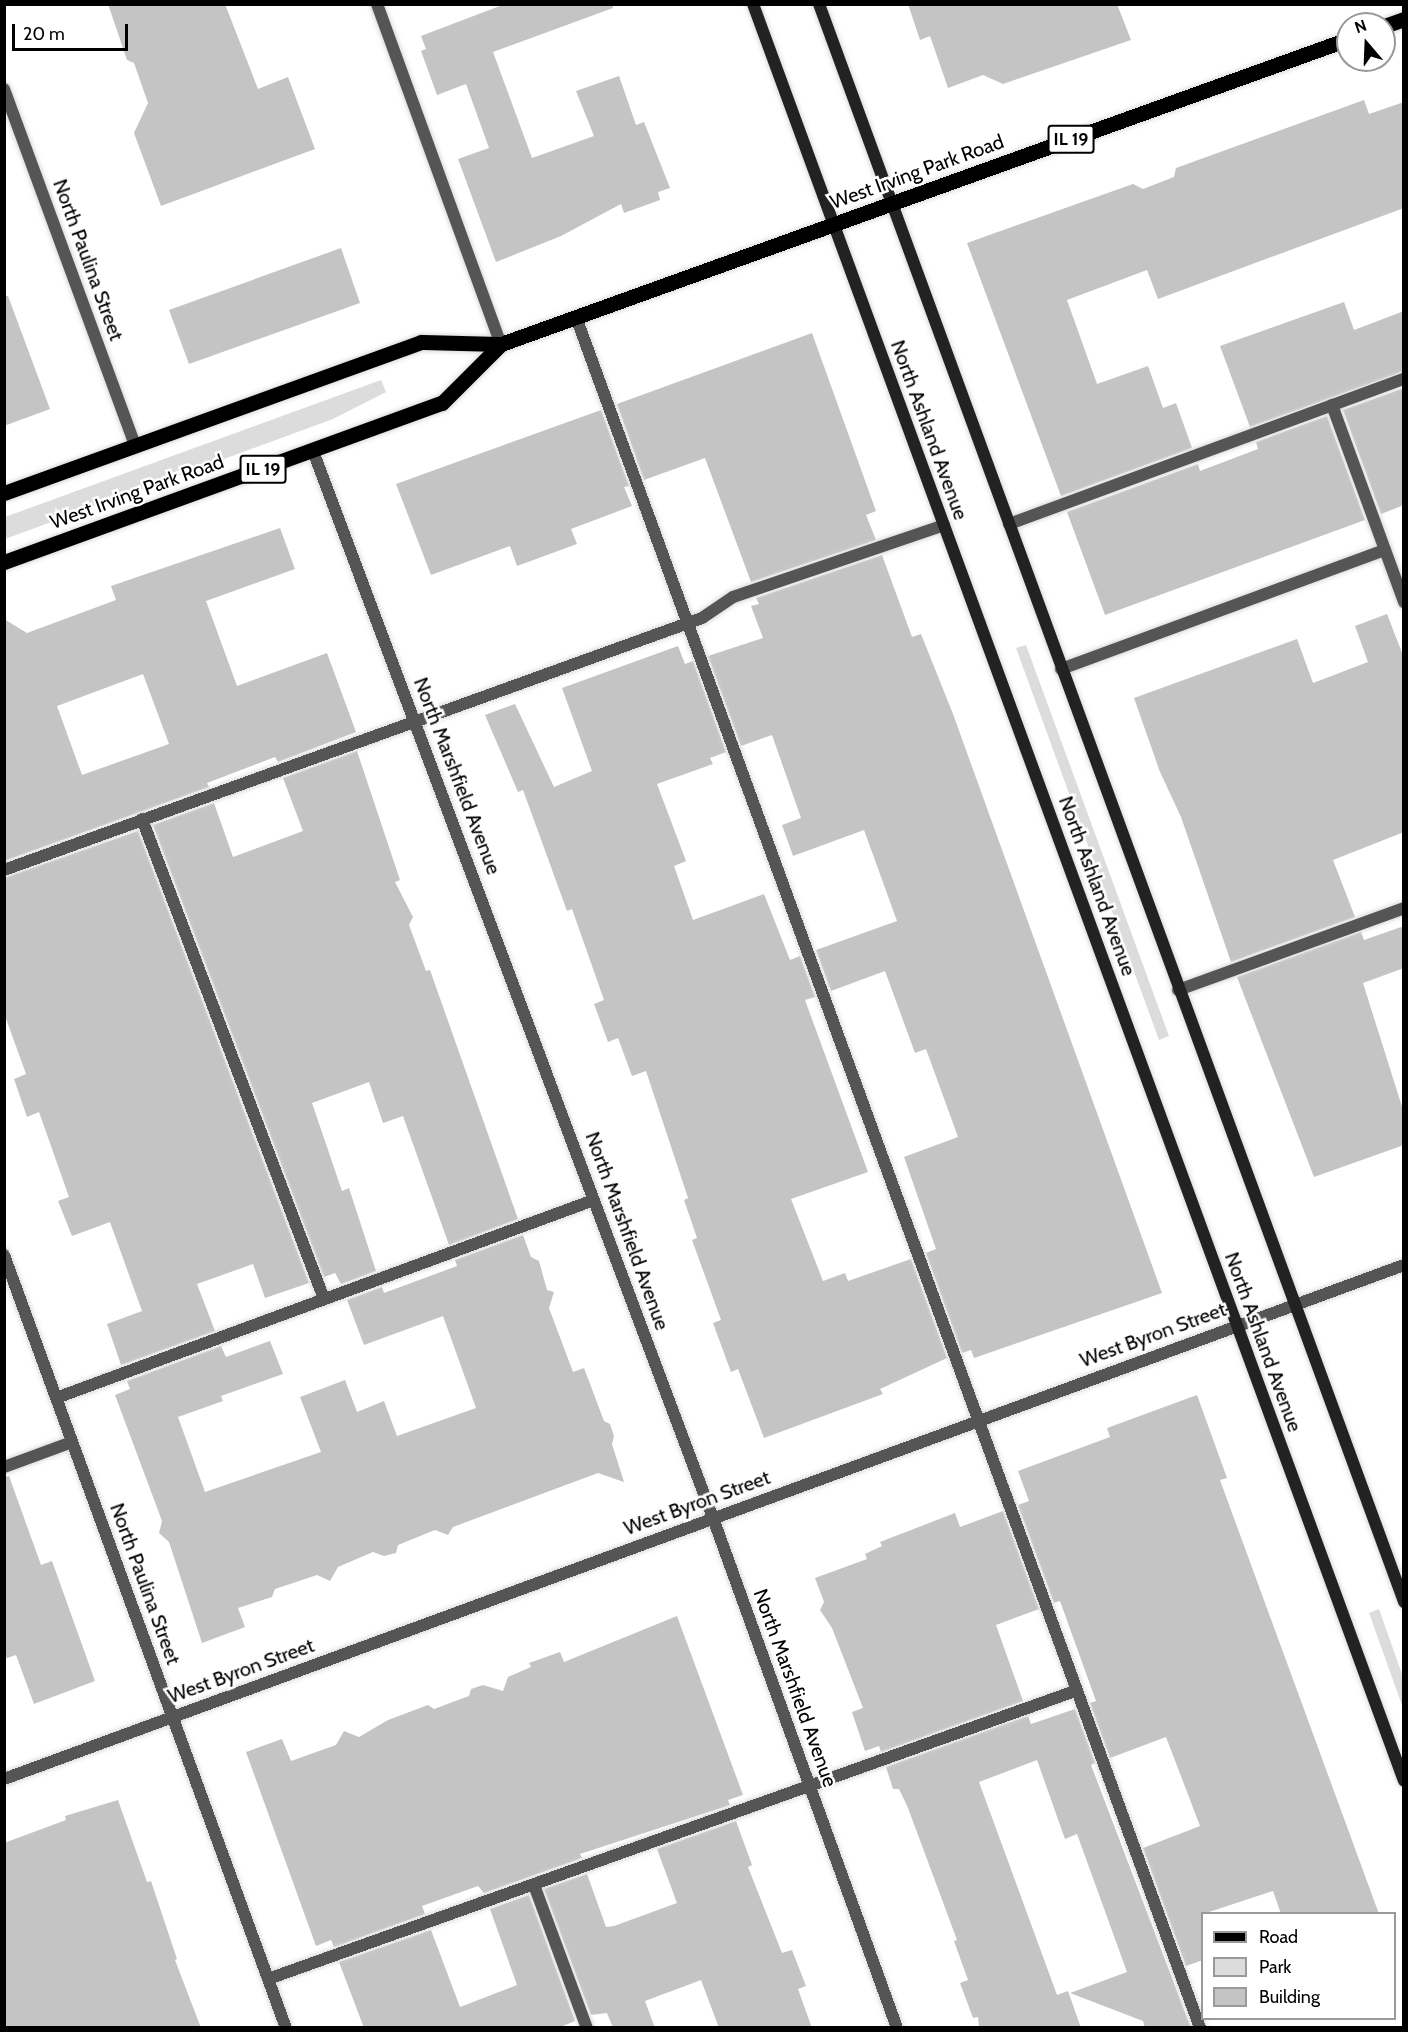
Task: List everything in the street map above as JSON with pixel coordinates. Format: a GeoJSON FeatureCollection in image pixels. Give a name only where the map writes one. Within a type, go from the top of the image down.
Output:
{"type":"FeatureCollection","features":[{"type":"Feature","properties":{"kind":"main road","name":"North Ashland Avenue"},"geometry":{"type":"LineString","coordinates":[[753,4],[1404,1781]]}},
{"type":"Feature","properties":{"kind":"main road","name":"North Ashland Avenue"},"geometry":{"type":"LineString","coordinates":[[819,4],[1178,990],[1404,1602]]}},
{"type":"Feature","properties":{"kind":"main road","name":"West Irving Park Road"},"geometry":{"type":"LineString","coordinates":[[4,493],[421,342],[501,344],[1336,43]]}},
{"type":"Feature","properties":{"kind":"main road","name":"West Irving Park Road"},"geometry":{"type":"LineString","coordinates":[[4,562],[442,403],[501,344]]}},
{"type":"Feature","properties":{"kind":"street"},"geometry":{"type":"LineString","coordinates":[[377,4],[501,344]]}},
{"type":"Feature","properties":{"kind":"street","name":"North Paulina Street"},"geometry":{"type":"LineString","coordinates":[[4,89],[135,445]]}},
{"type":"Feature","properties":{"kind":"street"},"geometry":{"type":"LineString","coordinates":[[576,317],[975,1421],[1200,2028]]}},
{"type":"Feature","properties":{"kind":"street"},"geometry":{"type":"LineString","coordinates":[[1008,524],[1404,379]]}},
{"type":"Feature","properties":{"kind":"street"},"geometry":{"type":"LineString","coordinates":[[1332,405],[1404,602]]}},
{"type":"Feature","properties":{"kind":"street","name":"North Marshfield Avenue"},"geometry":{"type":"LineString","coordinates":[[313,451],[416,719],[713,1518],[897,2028]]}},
{"type":"Feature","properties":{"kind":"street"},"geometry":{"type":"LineString","coordinates":[[4,870],[684,621],[702,618],[733,597],[944,525]]}},
{"type":"Feature","properties":{"kind":"street"},"geometry":{"type":"LineString","coordinates":[[1061,669],[1384,550]]}},
{"type":"Feature","properties":{"kind":"street"},"geometry":{"type":"LineString","coordinates":[[142,819],[324,1299]]}},
{"type":"Feature","properties":{"kind":"street"},"geometry":{"type":"LineString","coordinates":[[1178,990],[1404,908]]}},
{"type":"Feature","properties":{"kind":"street"},"geometry":{"type":"LineString","coordinates":[[56,1398],[594,1200]]}},
{"type":"Feature","properties":{"kind":"street","name":"North Paulina Street"},"geometry":{"type":"LineString","coordinates":[[4,1255],[286,2028]]}},
{"type":"Feature","properties":{"kind":"street","name":"West Byron Street"},"geometry":{"type":"LineString","coordinates":[[4,1779],[1404,1264]]}},
{"type":"Feature","properties":{"kind":"street"},"geometry":{"type":"LineString","coordinates":[[4,1467],[72,1442]]}},
{"type":"Feature","properties":{"kind":"street"},"geometry":{"type":"LineString","coordinates":[[268,1979],[811,1788],[1076,1691]]}},
{"type":"Feature","properties":{"kind":"street"},"geometry":{"type":"LineString","coordinates":[[534,1885],[587,2028]]}},
{"type":"Feature","properties":{"kind":"green space"},"geometry":{"type":"Polygon","coordinates":[[[381,380],[386,392],[333,419],[5,539],[5,517],[381,380]]]}},
{"type":"Feature","properties":{"kind":"green space"},"geometry":{"type":"Polygon","coordinates":[[[1026,645],[1169,1036],[1159,1040],[1016,648],[1026,645]]]}},
{"type":"Feature","properties":{"kind":"green space"},"geometry":{"type":"Polygon","coordinates":[[[1379,1609],[1403,1677],[1403,1708],[1369,1613],[1379,1609]]]}},
{"type":"Feature","properties":{"kind":"building"},"geometry":{"type":"Polygon","coordinates":[[[108,4],[225,4],[258,89],[288,77],[315,149],[161,206],[134,133],[148,103],[134,63],[127,60],[108,4]]]}},
{"type":"Feature","properties":{"kind":"building"},"geometry":{"type":"Polygon","coordinates":[[[505,4],[612,4],[613,8],[493,52],[532,158],[594,136],[576,91],[619,76],[636,125],[644,122],[670,188],[658,192],[660,200],[624,213],[621,204],[561,236],[496,262],[458,159],[489,148],[466,84],[437,95],[421,51],[426,49],[421,36],[505,4]]]}},
{"type":"Feature","properties":{"kind":"building"},"geometry":{"type":"Polygon","coordinates":[[[908,4],[1117,4],[1131,40],[1003,84],[983,75],[948,88],[930,36],[920,40],[908,4]]]}},
{"type":"Feature","properties":{"kind":"building"},"geometry":{"type":"Polygon","coordinates":[[[1364,100],[1369,114],[1404,102],[1404,208],[1158,299],[1147,270],[1067,300],[1097,384],[1148,366],[1163,408],[1176,403],[1192,448],[1061,496],[967,243],[1133,184],[1143,189],[1174,177],[1176,168],[1364,100]]]}},
{"type":"Feature","properties":{"kind":"building"},"geometry":{"type":"Polygon","coordinates":[[[341,248],[360,303],[189,364],[169,310],[341,248]]]}},
{"type":"Feature","properties":{"kind":"building"},"geometry":{"type":"Polygon","coordinates":[[[4,296],[8,296],[50,409],[4,426],[4,296]]]}},
{"type":"Feature","properties":{"kind":"building"},"geometry":{"type":"Polygon","coordinates":[[[1344,302],[1354,330],[1404,311],[1404,371],[1250,427],[1220,346],[1344,302]]]}},
{"type":"Feature","properties":{"kind":"building"},"geometry":{"type":"Polygon","coordinates":[[[812,333],[876,511],[866,515],[876,540],[751,582],[705,458],[644,480],[617,404],[812,333]]]}},
{"type":"Feature","properties":{"kind":"building"},"geometry":{"type":"Polygon","coordinates":[[[1404,388],[1404,505],[1381,514],[1343,410],[1404,388]]]}},
{"type":"Feature","properties":{"kind":"building"},"geometry":{"type":"Polygon","coordinates":[[[601,410],[629,486],[624,487],[632,506],[571,529],[577,544],[517,566],[510,546],[431,575],[396,484],[601,410]]]}},
{"type":"Feature","properties":{"kind":"building"},"geometry":{"type":"Polygon","coordinates":[[[1327,416],[1365,520],[1105,615],[1067,512],[1198,464],[1200,471],[1258,449],[1256,442],[1327,416]]]}},
{"type":"Feature","properties":{"kind":"building"},"geometry":{"type":"Polygon","coordinates":[[[280,528],[295,569],[206,601],[237,686],[327,653],[356,732],[278,762],[275,757],[207,783],[209,787],[4,861],[4,619],[27,633],[116,600],[111,586],[280,528]],[[143,674],[57,706],[82,775],[169,744],[143,674]]]}},
{"type":"Feature","properties":{"kind":"building"},"geometry":{"type":"Polygon","coordinates":[[[882,555],[912,637],[921,634],[953,714],[1162,1293],[974,1358],[971,1350],[962,1353],[926,1253],[936,1249],[904,1157],[958,1137],[926,1049],[915,1053],[885,971],[831,991],[816,950],[897,921],[864,830],[793,856],[782,825],[801,818],[772,735],[741,746],[708,656],[763,638],[751,606],[759,604],[756,598],[882,555]]]}},
{"type":"Feature","properties":{"kind":"building"},"geometry":{"type":"Polygon","coordinates":[[[1387,614],[1404,658],[1404,832],[1333,860],[1355,917],[1231,962],[1181,817],[1160,772],[1134,698],[1297,639],[1313,683],[1368,662],[1355,626],[1387,614]]]}},
{"type":"Feature","properties":{"kind":"building"},"geometry":{"type":"Polygon","coordinates":[[[678,646],[685,664],[693,661],[726,752],[710,758],[713,764],[657,784],[686,861],[674,866],[693,920],[764,894],[790,960],[800,956],[815,997],[805,1000],[868,1172],[791,1199],[823,1281],[845,1273],[848,1281],[911,1259],[947,1358],[880,1389],[883,1394],[764,1438],[738,1369],[731,1372],[713,1323],[721,1320],[692,1240],[697,1238],[684,1200],[688,1198],[646,1071],[632,1076],[618,1038],[608,1042],[594,1004],[604,1000],[572,909],[567,911],[523,790],[518,792],[485,715],[515,704],[554,787],[592,771],[562,688],[678,646]]]}},
{"type":"Feature","properties":{"kind":"building"},"geometry":{"type":"Polygon","coordinates":[[[357,751],[400,880],[395,882],[413,917],[409,925],[426,971],[430,970],[518,1219],[449,1245],[403,1116],[383,1123],[369,1082],[312,1103],[342,1191],[349,1188],[376,1271],[341,1284],[335,1273],[324,1277],[153,825],[214,803],[233,857],[303,831],[283,778],[357,751]]]}},
{"type":"Feature","properties":{"kind":"building"},"geometry":{"type":"Polygon","coordinates":[[[138,831],[309,1283],[265,1298],[253,1264],[197,1284],[215,1331],[121,1365],[107,1324],[142,1311],[110,1222],[72,1236],[58,1201],[69,1197],[39,1112],[27,1117],[14,1079],[26,1074],[4,1013],[4,878],[138,831]]]}},
{"type":"Feature","properties":{"kind":"building"},"geometry":{"type":"Polygon","coordinates":[[[1404,926],[1404,968],[1363,983],[1404,1113],[1404,1145],[1314,1177],[1237,977],[1361,932],[1364,940],[1404,926]]]}},
{"type":"Feature","properties":{"kind":"building"},"geometry":{"type":"Polygon","coordinates":[[[523,1235],[531,1257],[539,1261],[547,1290],[554,1292],[549,1308],[573,1372],[584,1368],[604,1421],[610,1424],[614,1436],[612,1444],[624,1482],[598,1473],[453,1527],[448,1535],[435,1530],[398,1545],[396,1553],[384,1556],[373,1552],[338,1567],[330,1581],[317,1575],[275,1589],[272,1597],[238,1608],[245,1627],[202,1643],[169,1542],[159,1533],[162,1521],[115,1395],[130,1389],[127,1381],[221,1346],[226,1357],[270,1341],[283,1374],[221,1396],[223,1401],[178,1417],[205,1492],[321,1452],[300,1397],[345,1380],[357,1412],[384,1401],[397,1436],[476,1408],[443,1316],[364,1345],[347,1300],[382,1287],[384,1293],[457,1266],[455,1260],[523,1235]]]}},
{"type":"Feature","properties":{"kind":"building"},"geometry":{"type":"Polygon","coordinates":[[[1197,1395],[1227,1478],[1220,1480],[1378,1912],[1280,1912],[1273,1891],[1209,1912],[1201,1912],[1201,1961],[1186,1966],[1143,1848],[1200,1826],[1166,1737],[1110,1758],[1090,1703],[1096,1701],[1060,1601],[1054,1603],[1018,1505],[1029,1501],[1018,1471],[1110,1437],[1107,1428],[1197,1395]]]}},
{"type":"Feature","properties":{"kind":"building"},"geometry":{"type":"Polygon","coordinates":[[[9,1476],[41,1565],[52,1561],[95,1681],[34,1704],[16,1655],[4,1659],[4,1477],[9,1476]]]}},
{"type":"Feature","properties":{"kind":"building"},"geometry":{"type":"Polygon","coordinates":[[[1003,1511],[1039,1609],[996,1625],[1023,1701],[881,1752],[879,1746],[865,1751],[852,1712],[863,1708],[832,1628],[820,1610],[824,1602],[815,1578],[867,1559],[865,1554],[882,1546],[880,1542],[955,1513],[960,1527],[1003,1511]]]}},
{"type":"Feature","properties":{"kind":"building"},"geometry":{"type":"Polygon","coordinates":[[[677,1616],[743,1795],[728,1800],[730,1805],[580,1854],[582,1858],[484,1893],[478,1886],[422,1906],[425,1914],[334,1947],[331,1940],[316,1946],[246,1752],[282,1739],[291,1761],[336,1745],[344,1731],[359,1737],[388,1720],[428,1705],[434,1709],[469,1696],[471,1689],[483,1685],[503,1691],[508,1677],[531,1667],[529,1663],[560,1652],[564,1662],[677,1616]]]}},
{"type":"Feature","properties":{"kind":"building"},"geometry":{"type":"Polygon","coordinates":[[[1075,1709],[1095,1763],[1091,1765],[1191,2028],[1145,2028],[1143,2021],[1070,1993],[1127,1972],[1077,1834],[1065,1839],[1037,1760],[979,1782],[1057,1995],[1068,1991],[1081,2028],[979,2028],[978,2017],[973,2018],[960,1983],[968,1980],[954,1941],[957,1940],[908,1808],[899,1789],[893,1789],[886,1767],[1028,1716],[1031,1724],[1075,1709]]]}},
{"type":"Feature","properties":{"kind":"building"},"geometry":{"type":"Polygon","coordinates":[[[118,1800],[147,1882],[151,1881],[177,1959],[175,1960],[201,2028],[4,2028],[4,1843],[66,1820],[65,1816],[118,1800]]]}},
{"type":"Feature","properties":{"kind":"building"},"geometry":{"type":"Polygon","coordinates":[[[736,1821],[752,1865],[748,1867],[782,1953],[792,1950],[806,1986],[798,1989],[812,2028],[719,2028],[701,1980],[645,2001],[655,2028],[613,2028],[607,2013],[591,2015],[544,1889],[587,1874],[606,1927],[614,1926],[677,1903],[657,1849],[736,1821]]]}},
{"type":"Feature","properties":{"kind":"building"},"geometry":{"type":"Polygon","coordinates":[[[529,1895],[575,2021],[558,2028],[364,2028],[339,1962],[431,1930],[460,2007],[517,1985],[490,1909],[529,1895]]]}}]}
